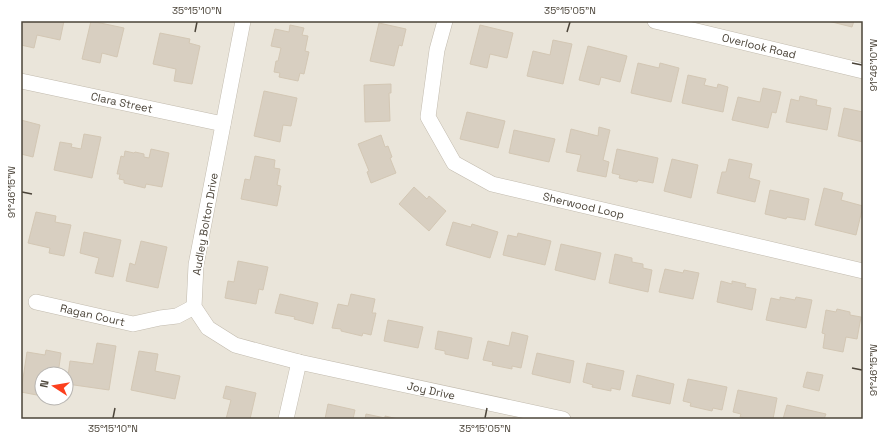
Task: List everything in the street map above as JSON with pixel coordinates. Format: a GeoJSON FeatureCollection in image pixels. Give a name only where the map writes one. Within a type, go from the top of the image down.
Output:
{"type":"FeatureCollection","features":[{"type":"Feature","properties":{"kind":"street","name":"Audley Bolton Drive"},"geometry":{"type":"LineString","coordinates":[[194,307],[196,265],[243,21]]}},
{"type":"Feature","properties":{"kind":"street","name":"Sherwood Loop"},"geometry":{"type":"LineString","coordinates":[[445,21],[437,50],[428,116],[454,163],[492,184],[863,271]]}},
{"type":"Feature","properties":{"kind":"street","name":"Overlook Road"},"geometry":{"type":"LineString","coordinates":[[656,21],[863,71]]}},
{"type":"Feature","properties":{"kind":"street","name":"Clara Street"},"geometry":{"type":"LineString","coordinates":[[21,81],[223,124]]}},
{"type":"Feature","properties":{"kind":"street","name":"Ragan Court"},"geometry":{"type":"LineString","coordinates":[[36,302],[133,324],[177,316],[194,307]]}},
{"type":"Feature","properties":{"kind":"street"},"geometry":{"type":"LineString","coordinates":[[194,307],[208,328],[235,345],[299,362],[286,419]]}},
{"type":"Feature","properties":{"kind":"street","name":"Joy Drive"},"geometry":{"type":"LineString","coordinates":[[299,362],[563,419]]}},
{"type":"Feature","properties":{"kind":"shaded area"},"geometry":{"type":"Polygon","coordinates":[[[21,21],[863,21],[863,419],[21,419],[21,21]]]}},
{"type":"Feature","properties":{"kind":"building"},"geometry":{"type":"Polygon","coordinates":[[[21,21],[64,21],[60,40],[37,35],[34,48],[21,45],[21,21]]]}},
{"type":"Feature","properties":{"kind":"building"},"geometry":{"type":"Polygon","coordinates":[[[91,21],[124,28],[117,57],[102,53],[100,63],[82,59],[91,21]]]}},
{"type":"Feature","properties":{"kind":"building"},"geometry":{"type":"Polygon","coordinates":[[[828,21],[854,21],[852,27],[828,21]]]}},
{"type":"Feature","properties":{"kind":"building"},"geometry":{"type":"Polygon","coordinates":[[[379,23],[406,29],[402,46],[399,45],[394,66],[370,61],[379,23]]]}},
{"type":"Feature","properties":{"kind":"building"},"geometry":{"type":"Polygon","coordinates":[[[290,25],[304,28],[302,35],[308,36],[305,51],[309,52],[304,74],[300,73],[298,81],[279,77],[280,73],[274,72],[281,48],[271,46],[275,29],[289,32],[290,25]]]}},
{"type":"Feature","properties":{"kind":"building"},"geometry":{"type":"Polygon","coordinates":[[[480,25],[513,33],[507,58],[490,54],[487,68],[470,64],[480,25]]]}},
{"type":"Feature","properties":{"kind":"building"},"geometry":{"type":"Polygon","coordinates":[[[160,33],[190,39],[189,43],[200,46],[192,84],[174,81],[176,69],[153,64],[160,33]]]}},
{"type":"Feature","properties":{"kind":"building"},"geometry":{"type":"Polygon","coordinates":[[[553,40],[572,44],[563,84],[527,76],[533,51],[550,55],[553,40]]]}},
{"type":"Feature","properties":{"kind":"building"},"geometry":{"type":"Polygon","coordinates":[[[588,46],[627,56],[620,82],[601,77],[599,85],[579,80],[588,46]]]}},
{"type":"Feature","properties":{"kind":"building"},"geometry":{"type":"Polygon","coordinates":[[[638,63],[659,68],[660,63],[679,68],[671,102],[631,93],[638,63]]]}},
{"type":"Feature","properties":{"kind":"building"},"geometry":{"type":"Polygon","coordinates":[[[688,75],[706,79],[704,85],[717,88],[718,84],[728,87],[723,112],[682,103],[688,75]]]}},
{"type":"Feature","properties":{"kind":"building"},"geometry":{"type":"Polygon","coordinates":[[[391,84],[391,93],[389,93],[390,121],[365,122],[364,85],[391,84]]]}},
{"type":"Feature","properties":{"kind":"building"},"geometry":{"type":"Polygon","coordinates":[[[763,88],[781,92],[776,113],[772,112],[768,128],[732,120],[738,97],[760,102],[763,88]]]}},
{"type":"Feature","properties":{"kind":"building"},"geometry":{"type":"Polygon","coordinates":[[[264,91],[297,98],[291,126],[283,125],[280,142],[254,136],[264,91]]]}},
{"type":"Feature","properties":{"kind":"building"},"geometry":{"type":"Polygon","coordinates":[[[800,96],[817,100],[816,105],[831,108],[827,130],[786,122],[791,99],[799,101],[800,96]]]}},
{"type":"Feature","properties":{"kind":"building"},"geometry":{"type":"Polygon","coordinates":[[[844,108],[863,112],[863,142],[838,136],[844,108]]]}},
{"type":"Feature","properties":{"kind":"building"},"geometry":{"type":"Polygon","coordinates":[[[467,112],[505,121],[498,148],[460,139],[467,112]]]}},
{"type":"Feature","properties":{"kind":"building"},"geometry":{"type":"Polygon","coordinates":[[[21,120],[40,125],[33,157],[21,154],[21,120]]]}},
{"type":"Feature","properties":{"kind":"building"},"geometry":{"type":"Polygon","coordinates":[[[599,127],[610,130],[603,160],[609,162],[606,177],[577,171],[581,155],[566,152],[571,129],[598,136],[599,127]]]}},
{"type":"Feature","properties":{"kind":"building"},"geometry":{"type":"Polygon","coordinates":[[[514,130],[555,139],[549,162],[509,153],[514,130]]]}},
{"type":"Feature","properties":{"kind":"building"},"geometry":{"type":"Polygon","coordinates":[[[84,134],[101,137],[92,178],[54,170],[60,142],[72,144],[71,147],[81,149],[84,134]]]}},
{"type":"Feature","properties":{"kind":"building"},"geometry":{"type":"Polygon","coordinates":[[[381,135],[385,147],[388,146],[392,157],[390,158],[396,173],[371,183],[367,172],[369,171],[358,144],[381,135]]]}},
{"type":"Feature","properties":{"kind":"building"},"geometry":{"type":"Polygon","coordinates":[[[151,149],[169,153],[162,187],[146,184],[145,188],[124,183],[124,180],[119,179],[120,174],[117,174],[121,156],[124,157],[125,151],[144,154],[144,157],[149,158],[151,149]]]}},
{"type":"Feature","properties":{"kind":"building"},"geometry":{"type":"Polygon","coordinates":[[[617,149],[658,158],[653,183],[638,180],[637,182],[619,178],[620,175],[612,173],[617,149]]]}},
{"type":"Feature","properties":{"kind":"building"},"geometry":{"type":"Polygon","coordinates":[[[255,156],[275,160],[274,168],[280,169],[277,185],[281,186],[277,206],[241,199],[245,179],[250,180],[255,156]]]}},
{"type":"Feature","properties":{"kind":"building"},"geometry":{"type":"Polygon","coordinates":[[[672,159],[698,165],[691,198],[664,191],[672,159]]]}},
{"type":"Feature","properties":{"kind":"building"},"geometry":{"type":"Polygon","coordinates":[[[729,159],[752,164],[749,178],[760,181],[755,202],[717,193],[722,172],[726,172],[729,159]]]}},
{"type":"Feature","properties":{"kind":"building"},"geometry":{"type":"Polygon","coordinates":[[[414,187],[427,199],[429,196],[446,211],[429,231],[399,204],[414,187]]]}},
{"type":"Feature","properties":{"kind":"building"},"geometry":{"type":"Polygon","coordinates":[[[824,188],[843,193],[841,200],[863,206],[856,235],[815,225],[824,188]]]}},
{"type":"Feature","properties":{"kind":"building"},"geometry":{"type":"Polygon","coordinates":[[[770,190],[809,199],[805,220],[787,217],[786,219],[765,214],[770,190]]]}},
{"type":"Feature","properties":{"kind":"building"},"geometry":{"type":"Polygon","coordinates":[[[36,212],[56,216],[55,222],[71,225],[64,256],[49,253],[50,248],[28,243],[36,212]]]}},
{"type":"Feature","properties":{"kind":"building"},"geometry":{"type":"Polygon","coordinates":[[[453,222],[471,227],[472,224],[498,232],[490,258],[446,245],[453,222]]]}},
{"type":"Feature","properties":{"kind":"building"},"geometry":{"type":"Polygon","coordinates":[[[84,232],[121,240],[113,277],[95,273],[99,258],[80,253],[84,232]]]}},
{"type":"Feature","properties":{"kind":"building"},"geometry":{"type":"Polygon","coordinates":[[[518,233],[551,241],[545,265],[503,255],[508,235],[517,237],[518,233]]]}},
{"type":"Feature","properties":{"kind":"building"},"geometry":{"type":"Polygon","coordinates":[[[141,241],[167,247],[158,288],[126,281],[130,263],[135,265],[141,241]]]}},
{"type":"Feature","properties":{"kind":"building"},"geometry":{"type":"Polygon","coordinates":[[[561,244],[601,253],[595,280],[555,270],[561,244]]]}},
{"type":"Feature","properties":{"kind":"building"},"geometry":{"type":"Polygon","coordinates":[[[615,254],[632,258],[632,262],[643,264],[643,268],[652,270],[648,292],[609,283],[615,254]]]}},
{"type":"Feature","properties":{"kind":"building"},"geometry":{"type":"Polygon","coordinates":[[[238,261],[268,267],[263,290],[259,289],[256,304],[225,298],[228,281],[234,282],[238,261]]]}},
{"type":"Feature","properties":{"kind":"building"},"geometry":{"type":"Polygon","coordinates":[[[665,269],[683,273],[684,270],[699,273],[693,299],[659,292],[665,269]]]}},
{"type":"Feature","properties":{"kind":"building"},"geometry":{"type":"Polygon","coordinates":[[[721,281],[732,284],[732,281],[746,284],[745,287],[756,289],[752,310],[717,302],[721,281]]]}},
{"type":"Feature","properties":{"kind":"building"},"geometry":{"type":"Polygon","coordinates":[[[280,294],[318,303],[313,324],[294,319],[295,317],[275,313],[280,294]]]}},
{"type":"Feature","properties":{"kind":"building"},"geometry":{"type":"Polygon","coordinates":[[[351,294],[375,299],[372,313],[376,313],[371,335],[363,333],[362,336],[341,331],[341,329],[332,328],[338,304],[348,306],[351,294]]]}},
{"type":"Feature","properties":{"kind":"building"},"geometry":{"type":"Polygon","coordinates":[[[780,297],[795,300],[796,297],[812,300],[806,328],[766,320],[771,298],[780,300],[780,297]]]}},
{"type":"Feature","properties":{"kind":"building"},"geometry":{"type":"Polygon","coordinates":[[[837,309],[850,312],[850,315],[861,317],[857,339],[846,337],[843,352],[823,348],[825,334],[822,333],[826,310],[836,312],[837,309]]]}},
{"type":"Feature","properties":{"kind":"building"},"geometry":{"type":"Polygon","coordinates":[[[388,320],[423,327],[418,348],[384,341],[388,320]]]}},
{"type":"Feature","properties":{"kind":"building"},"geometry":{"type":"Polygon","coordinates":[[[438,331],[472,338],[468,359],[445,354],[445,351],[435,349],[438,331]]]}},
{"type":"Feature","properties":{"kind":"building"},"geometry":{"type":"Polygon","coordinates":[[[512,332],[528,336],[521,368],[512,366],[512,369],[492,365],[493,362],[483,360],[488,341],[509,346],[512,332]]]}},
{"type":"Feature","properties":{"kind":"building"},"geometry":{"type":"Polygon","coordinates":[[[97,343],[116,346],[109,390],[74,385],[74,366],[69,366],[70,361],[93,364],[97,343]]]}},
{"type":"Feature","properties":{"kind":"building"},"geometry":{"type":"Polygon","coordinates":[[[46,350],[61,353],[59,366],[34,366],[34,394],[21,392],[27,352],[45,355],[46,350]]]}},
{"type":"Feature","properties":{"kind":"building"},"geometry":{"type":"Polygon","coordinates":[[[139,351],[158,354],[155,371],[180,376],[175,399],[131,390],[139,351]]]}},
{"type":"Feature","properties":{"kind":"building"},"geometry":{"type":"Polygon","coordinates":[[[537,353],[574,361],[570,383],[532,374],[537,353]]]}},
{"type":"Feature","properties":{"kind":"building"},"geometry":{"type":"Polygon","coordinates":[[[587,363],[624,371],[620,390],[611,388],[611,391],[592,387],[593,385],[583,382],[587,363]]]}},
{"type":"Feature","properties":{"kind":"building"},"geometry":{"type":"Polygon","coordinates":[[[807,372],[823,375],[819,391],[803,387],[807,372]]]}},
{"type":"Feature","properties":{"kind":"building"},"geometry":{"type":"Polygon","coordinates":[[[637,375],[674,384],[670,404],[632,396],[637,375]]]}},
{"type":"Feature","properties":{"kind":"building"},"geometry":{"type":"Polygon","coordinates":[[[688,379],[727,387],[722,410],[713,408],[712,411],[690,406],[691,403],[683,401],[688,379]]]}},
{"type":"Feature","properties":{"kind":"building"},"geometry":{"type":"Polygon","coordinates":[[[226,386],[256,393],[250,419],[226,419],[231,400],[223,398],[226,386]]]}},
{"type":"Feature","properties":{"kind":"building"},"geometry":{"type":"Polygon","coordinates":[[[738,390],[777,398],[773,419],[751,419],[740,417],[741,414],[733,412],[738,390]]]}},
{"type":"Feature","properties":{"kind":"building"},"geometry":{"type":"Polygon","coordinates":[[[328,404],[355,410],[353,419],[325,419],[328,404]]]}},
{"type":"Feature","properties":{"kind":"building"},"geometry":{"type":"Polygon","coordinates":[[[787,405],[826,414],[824,419],[783,419],[787,405]]]}},
{"type":"Feature","properties":{"kind":"building"},"geometry":{"type":"Polygon","coordinates":[[[366,414],[385,418],[385,416],[398,419],[365,419],[366,414]]]}}]}
